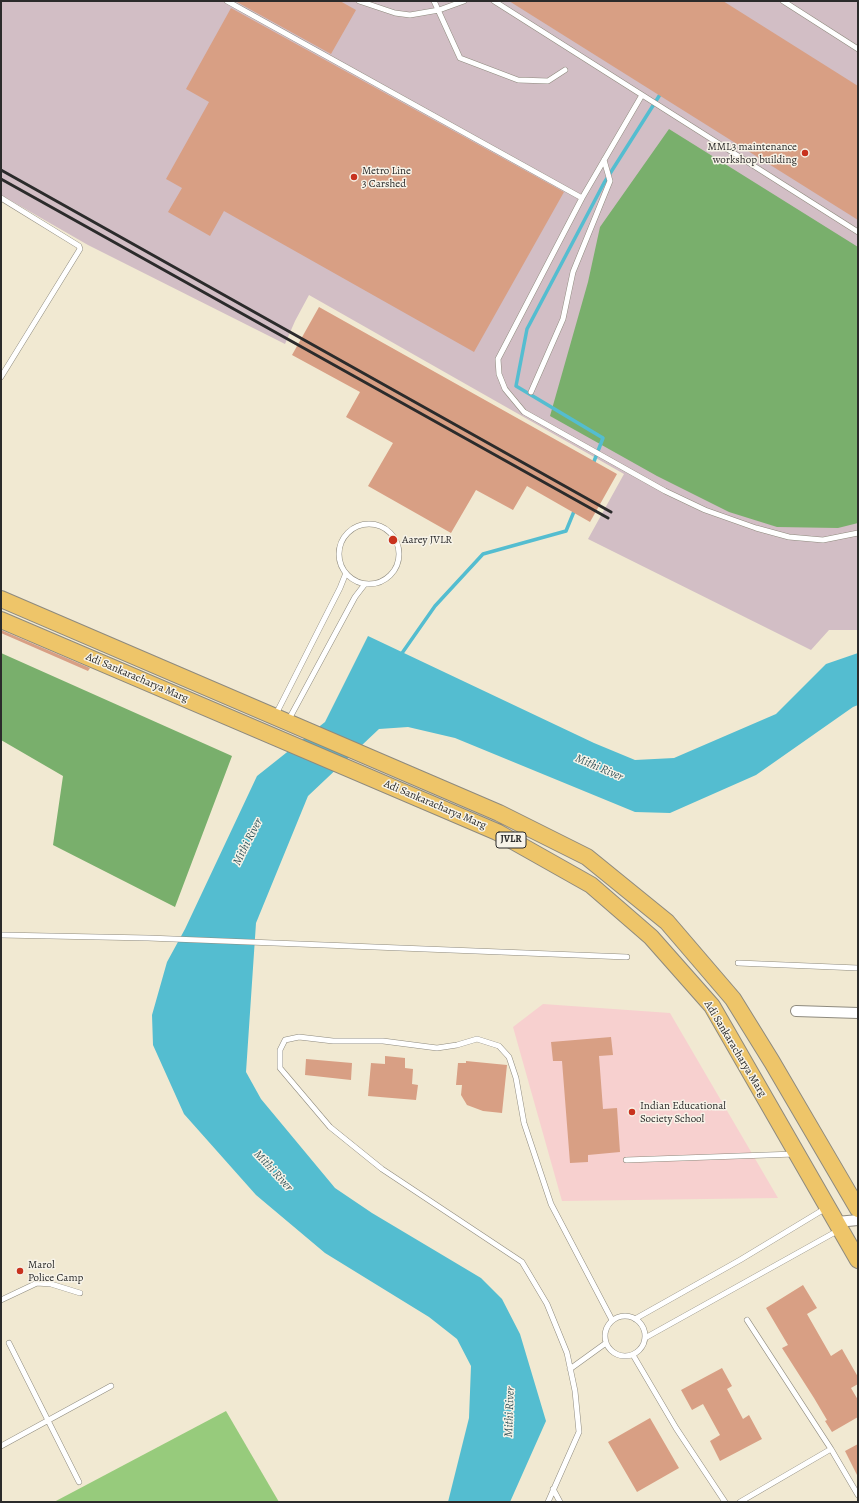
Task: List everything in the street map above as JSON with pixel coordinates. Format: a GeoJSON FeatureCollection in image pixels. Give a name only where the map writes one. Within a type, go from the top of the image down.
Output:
{"type":"FeatureCollection","features":[{"type":"Feature","properties":{"kind":"main road","name":"Adi Sankaracharya Marg"},"geometry":{"type":"LineString","coordinates":[[1,599],[499,813],[587,857],[667,922],[733,999],[772,1062],[858,1209]]}},
{"type":"Feature","properties":{"kind":"main road","name":"Adi Sankaracharya Marg"},"geometry":{"type":"LineString","coordinates":[[1,620],[497,832],[591,884],[652,937],[712,1006],[858,1260]]}},
{"type":"Feature","properties":{"kind":"street"},"geometry":{"type":"LineString","coordinates":[[796,1012],[858,1013]]}},
{"type":"Feature","properties":{"kind":"street"},"geometry":{"type":"LineString","coordinates":[[839,1225],[858,1220]]}},
{"type":"Feature","properties":{"kind":"lane"},"geometry":{"type":"LineString","coordinates":[[227,1],[582,198]]}},
{"type":"Feature","properties":{"kind":"lane"},"geometry":{"type":"LineString","coordinates":[[359,1],[395,13],[410,15],[439,10],[464,1]]}},
{"type":"Feature","properties":{"kind":"lane"},"geometry":{"type":"LineString","coordinates":[[434,1],[460,58],[518,80],[548,81],[565,70]]}},
{"type":"Feature","properties":{"kind":"lane"},"geometry":{"type":"LineString","coordinates":[[494,1],[502,3],[642,95],[858,232]]}},
{"type":"Feature","properties":{"kind":"lane"},"geometry":{"type":"LineString","coordinates":[[783,1],[858,49]]}},
{"type":"Feature","properties":{"kind":"lane"},"geometry":{"type":"LineString","coordinates":[[642,95],[582,198],[498,359],[501,379],[505,389],[524,412],[665,491],[705,510],[724,515],[756,528],[789,537],[823,540],[858,533]]}},
{"type":"Feature","properties":{"kind":"lane"},"geometry":{"type":"LineString","coordinates":[[531,392],[563,319],[572,272],[610,181],[604,160]]}},
{"type":"Feature","properties":{"kind":"lane"},"geometry":{"type":"LineString","coordinates":[[1,198],[79,246],[80,249],[1,377]]}},
{"type":"Feature","properties":{"kind":"lane"},"geometry":{"type":"LineString","coordinates":[[366,524],[381,526],[387,530],[396,541],[399,555],[398,562],[391,575],[386,580],[372,584],[365,584],[358,582],[346,573],[340,560],[340,546],[343,539],[353,529],[366,524]]}},
{"type":"Feature","properties":{"kind":"lane"},"geometry":{"type":"LineString","coordinates":[[281,719],[346,573]]}},
{"type":"Feature","properties":{"kind":"lane"},"geometry":{"type":"LineString","coordinates":[[281,719],[355,597],[365,584]]}},
{"type":"Feature","properties":{"kind":"lane"},"geometry":{"type":"LineString","coordinates":[[1,935],[148,938],[627,957]]}},
{"type":"Feature","properties":{"kind":"lane"},"geometry":{"type":"LineString","coordinates":[[738,963],[858,968]]}},
{"type":"Feature","properties":{"kind":"lane"},"geometry":{"type":"LineString","coordinates":[[548,1502],[578,1432],[575,1391],[567,1354],[547,1304],[522,1262],[382,1169],[330,1127],[280,1068],[280,1050],[286,1040],[299,1037],[334,1041],[383,1041],[437,1048],[457,1045],[477,1039],[499,1046],[510,1057],[516,1078],[524,1123],[551,1204],[612,1320]]}},
{"type":"Feature","properties":{"kind":"lane"},"geometry":{"type":"LineString","coordinates":[[626,1160],[798,1154]]}},
{"type":"Feature","properties":{"kind":"lane"},"geometry":{"type":"LineString","coordinates":[[635,1319],[740,1260],[828,1206]]}},
{"type":"Feature","properties":{"kind":"lane"},"geometry":{"type":"LineString","coordinates":[[645,1338],[839,1225]]}},
{"type":"Feature","properties":{"kind":"lane"},"geometry":{"type":"LineString","coordinates":[[1,1300],[37,1283],[51,1284],[80,1293]]}},
{"type":"Feature","properties":{"kind":"lane"},"geometry":{"type":"LineString","coordinates":[[623,1316],[635,1319],[643,1327],[645,1338],[642,1349],[633,1355],[620,1356],[614,1354],[606,1343],[605,1331],[612,1320],[623,1316]]}},
{"type":"Feature","properties":{"kind":"lane"},"geometry":{"type":"LineString","coordinates":[[746,1320],[831,1449],[858,1495]]}},
{"type":"Feature","properties":{"kind":"lane"},"geometry":{"type":"LineString","coordinates":[[9,1343],[79,1482]]}},
{"type":"Feature","properties":{"kind":"lane"},"geometry":{"type":"LineString","coordinates":[[570,1369],[606,1343]]}},
{"type":"Feature","properties":{"kind":"lane"},"geometry":{"type":"LineString","coordinates":[[633,1355],[676,1428],[725,1502]]}},
{"type":"Feature","properties":{"kind":"lane"},"geometry":{"type":"LineString","coordinates":[[1,1446],[111,1386]]}},
{"type":"Feature","properties":{"kind":"lane"},"geometry":{"type":"LineString","coordinates":[[740,1502],[831,1449]]}},
{"type":"Feature","properties":{"kind":"lane"},"geometry":{"type":"LineString","coordinates":[[553,1489],[560,1502]]}},
{"type":"Feature","properties":{"kind":"shaded area"},"geometry":{"type":"Polygon","coordinates":[[[1,1],[858,1],[858,630],[829,630],[811,650],[588,539],[624,474],[309,295],[285,344],[88,245],[1,195],[1,1]]]}},
{"type":"Feature","properties":{"kind":"shaded area","name":"Indian Educational Society School"},"geometry":{"type":"Polygon","coordinates":[[[543,1004],[670,1013],[778,1198],[562,1201],[513,1027],[543,1004]]]}},
{"type":"Feature","properties":{"kind":"green space"},"geometry":{"type":"Polygon","coordinates":[[[669,129],[858,247],[858,523],[838,528],[777,527],[729,512],[657,476],[550,416],[588,282],[600,227],[669,129]]]}},
{"type":"Feature","properties":{"kind":"green space"},"geometry":{"type":"Polygon","coordinates":[[[1,653],[232,756],[175,907],[53,845],[63,776],[1,740],[1,653]]]}},
{"type":"Feature","properties":{"kind":"green space"},"geometry":{"type":"Polygon","coordinates":[[[226,1411],[279,1502],[54,1502],[226,1411]]]}},
{"type":"Feature","properties":{"kind":"water","name":"Mithi River"},"geometry":{"type":"Polygon","coordinates":[[[368,636],[594,743],[635,760],[674,758],[776,714],[826,664],[858,653],[858,705],[756,775],[670,813],[635,812],[455,738],[408,727],[379,729],[308,796],[256,923],[246,1072],[261,1099],[335,1188],[372,1213],[481,1278],[502,1299],[520,1334],[546,1421],[510,1502],[448,1502],[469,1418],[471,1366],[457,1339],[429,1317],[325,1253],[256,1195],[184,1114],[153,1045],[152,1015],[167,962],[185,929],[257,776],[325,722],[368,636]]]}},
{"type":"Feature","properties":{"kind":"building"},"geometry":{"type":"Polygon","coordinates":[[[235,1],[340,1],[356,10],[331,54],[235,1]]]}},
{"type":"Feature","properties":{"kind":"building","name":"MML3 maintenance workshop building"},"geometry":{"type":"Polygon","coordinates":[[[509,1],[723,1],[858,86],[858,220],[509,1]]]}},
{"type":"Feature","properties":{"kind":"building","name":"Metro Line 3 Carshed"},"geometry":{"type":"Polygon","coordinates":[[[231,8],[564,192],[474,352],[224,211],[210,236],[168,212],[182,188],[166,179],[209,102],[186,89],[231,8]]]}},
{"type":"Feature","properties":{"kind":"building"},"geometry":{"type":"Polygon","coordinates":[[[319,307],[617,474],[590,522],[527,486],[513,510],[476,490],[451,533],[368,486],[393,443],[346,417],[360,392],[292,355],[319,307]]]}},
{"type":"Feature","properties":{"kind":"building"},"geometry":{"type":"Polygon","coordinates":[[[1,630],[90,668],[88,671],[1,633],[1,630]]]}},
{"type":"Feature","properties":{"kind":"building"},"geometry":{"type":"Polygon","coordinates":[[[611,1037],[613,1055],[599,1056],[603,1109],[617,1108],[620,1152],[588,1155],[588,1162],[570,1163],[562,1061],[553,1061],[551,1042],[611,1037]]]}},
{"type":"Feature","properties":{"kind":"building"},"geometry":{"type":"Polygon","coordinates":[[[385,1056],[405,1058],[405,1068],[413,1069],[412,1084],[418,1085],[416,1100],[368,1096],[371,1063],[385,1064],[385,1056]]]}},
{"type":"Feature","properties":{"kind":"building"},"geometry":{"type":"Polygon","coordinates":[[[306,1059],[352,1063],[351,1080],[305,1075],[306,1059]]]}},
{"type":"Feature","properties":{"kind":"building"},"geometry":{"type":"Polygon","coordinates":[[[466,1061],[507,1065],[502,1113],[483,1111],[467,1105],[461,1095],[462,1085],[456,1085],[458,1063],[466,1063],[466,1061]]]}},
{"type":"Feature","properties":{"kind":"building"},"geometry":{"type":"Polygon","coordinates":[[[803,1285],[817,1308],[807,1314],[831,1356],[842,1349],[858,1377],[858,1384],[851,1388],[858,1400],[858,1417],[832,1432],[814,1398],[782,1348],[788,1345],[766,1308],[803,1285]]]}},
{"type":"Feature","properties":{"kind":"building"},"geometry":{"type":"Polygon","coordinates":[[[722,1368],[732,1386],[727,1389],[743,1419],[749,1415],[762,1439],[720,1461],[710,1441],[720,1435],[703,1404],[692,1410],[681,1390],[722,1368]]]}},
{"type":"Feature","properties":{"kind":"building"},"geometry":{"type":"Polygon","coordinates":[[[650,1418],[679,1468],[637,1492],[608,1442],[650,1418]]]}},
{"type":"Feature","properties":{"kind":"building"},"geometry":{"type":"Polygon","coordinates":[[[858,1444],[858,1477],[845,1451],[858,1444]]]}},
{"type":"Feature","properties":{"kind":"waterway"},"geometry":{"type":"LineString","coordinates":[[593,464],[603,438],[516,386],[527,329],[604,183],[661,93]]}},
{"type":"Feature","properties":{"kind":"waterway"},"geometry":{"type":"LineString","coordinates":[[400,656],[435,606],[483,554],[566,531],[575,509]]}},
{"type":"Feature","properties":{"kind":"railway"},"geometry":{"type":"LineString","coordinates":[[1,170],[611,512]]}},
{"type":"Feature","properties":{"kind":"railway"},"geometry":{"type":"LineString","coordinates":[[1,179],[608,518]]}},
{"type":"Feature","properties":{"kind":"place","name":"MML3 maintenance workshop building"},"geometry":{"type":"Point","coordinates":[805,153]}},
{"type":"Feature","properties":{"kind":"place","name":"Metro Line 3 Carshed"},"geometry":{"type":"Point","coordinates":[354,177]}},
{"type":"Feature","properties":{"kind":"place","name":"Aarey JVLR"},"geometry":{"type":"Point","coordinates":[393,540]}},
{"type":"Feature","properties":{"kind":"place","name":"Indian Educational Society School"},"geometry":{"type":"Point","coordinates":[632,1112]}},
{"type":"Feature","properties":{"kind":"place","name":"Marol Police Camp"},"geometry":{"type":"Point","coordinates":[20,1271]}}]}
